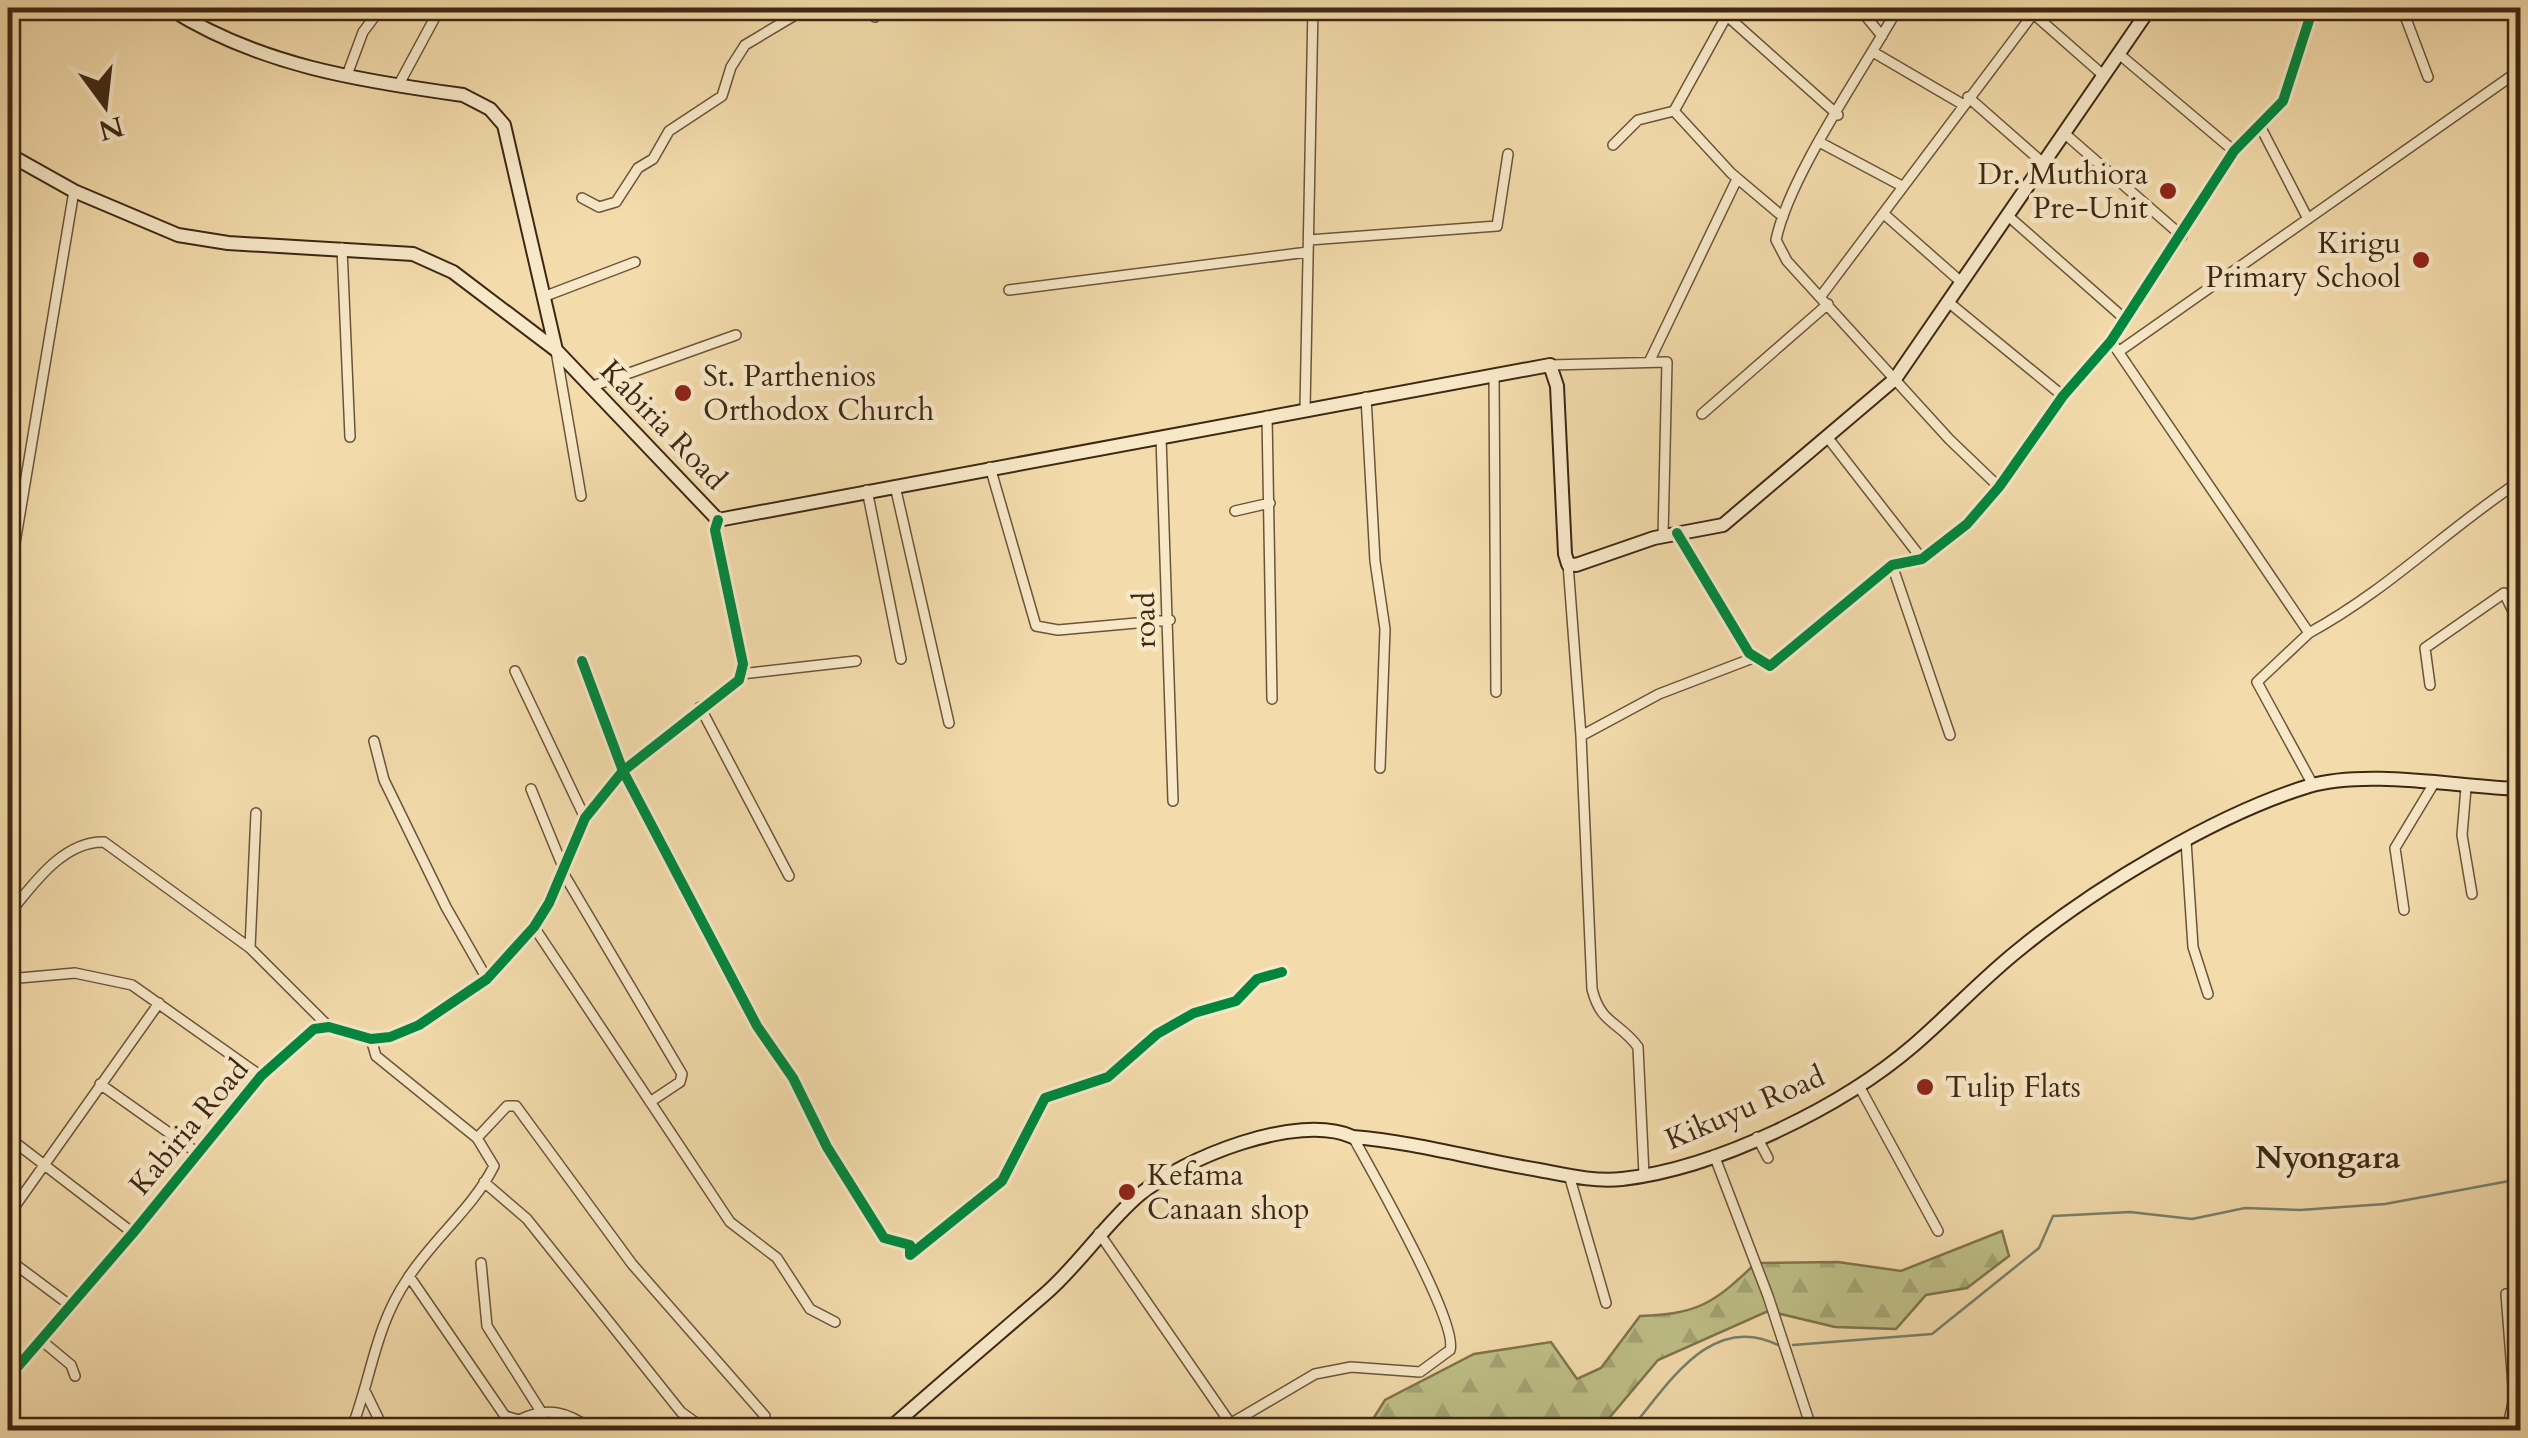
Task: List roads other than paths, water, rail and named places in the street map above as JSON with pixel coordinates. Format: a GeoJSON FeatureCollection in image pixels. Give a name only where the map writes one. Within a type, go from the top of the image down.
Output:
{"type":"FeatureCollection","features":[{"type":"Feature","properties":{"kind":"main road"},"geometry":{"type":"LineString","coordinates":[[169,8],[230,43],[278,60],[398,86],[463,95],[490,109],[504,124],[556,350]]}},
{"type":"Feature","properties":{"kind":"main road"},"geometry":{"type":"LineString","coordinates":[[718,520],[990,466],[1550,365],[1557,386],[1568,564],[1670,534],[1723,525],[1894,379],[2150,8]]}},
{"type":"Feature","properties":{"kind":"main road","name":"Kabiria Road"},"geometry":{"type":"LineString","coordinates":[[8,154],[74,192],[178,235],[228,243],[414,254],[453,272],[556,350],[718,520]]}},
{"type":"Feature","properties":{"kind":"main road","name":"Kikuyu Road"},"geometry":{"type":"LineString","coordinates":[[888,1430],[1048,1292],[1099,1233],[1164,1178],[1224,1149],[1282,1133],[1337,1129],[1354,1136],[1593,1180],[1644,1176],[1757,1137],[1859,1086],[1912,1047],[2022,948],[2186,841],[2253,807],[2313,785],[2520,789]]}},
{"type":"Feature","properties":{"kind":"street"},"geometry":{"type":"LineString","coordinates":[[347,75],[363,32],[381,8]]}},
{"type":"Feature","properties":{"kind":"street"},"geometry":{"type":"LineString","coordinates":[[398,86],[440,8]]}},
{"type":"Feature","properties":{"kind":"street"},"geometry":{"type":"LineString","coordinates":[[582,198],[598,207],[616,202],[638,168],[653,159],[669,132],[722,96],[731,67],[745,46],[807,8]]}},
{"type":"Feature","properties":{"kind":"street"},"geometry":{"type":"LineString","coordinates":[[1305,409],[1313,8]]}},
{"type":"Feature","properties":{"kind":"street"},"geometry":{"type":"LineString","coordinates":[[1860,8],[1882,36]]}},
{"type":"Feature","properties":{"kind":"street"},"geometry":{"type":"LineString","coordinates":[[1898,8],[1783,217],[1777,246],[1894,379],[1998,487]]}},
{"type":"Feature","properties":{"kind":"street"},"geometry":{"type":"LineString","coordinates":[[1581,736],[1659,694],[1753,658],[1776,665],[1794,643],[1892,565],[1922,559],[1967,524],[2062,396],[2111,341],[2234,151],[2283,101],[2314,8]]}},
{"type":"Feature","properties":{"kind":"street"},"geometry":{"type":"LineString","coordinates":[[2402,8],[2428,77]]}},
{"type":"Feature","properties":{"kind":"street"},"geometry":{"type":"LineString","coordinates":[[1613,146],[1638,120],[1674,111],[1729,11],[1838,114]]}},
{"type":"Feature","properties":{"kind":"street"},"geometry":{"type":"LineString","coordinates":[[1702,414],[1825,300],[1900,185],[2030,11],[2103,75]]}},
{"type":"Feature","properties":{"kind":"street"},"geometry":{"type":"LineString","coordinates":[[1874,52],[1964,101],[2043,163]]}},
{"type":"Feature","properties":{"kind":"street"},"geometry":{"type":"LineString","coordinates":[[2120,54],[2234,151]]}},
{"type":"Feature","properties":{"kind":"street"},"geometry":{"type":"LineString","coordinates":[[2120,350],[2520,70]]}},
{"type":"Feature","properties":{"kind":"street"},"geometry":{"type":"LineString","coordinates":[[1674,111],[1737,179],[1783,217]]}},
{"type":"Feature","properties":{"kind":"street"},"geometry":{"type":"LineString","coordinates":[[2260,126],[2308,219]]}},
{"type":"Feature","properties":{"kind":"street"},"geometry":{"type":"LineString","coordinates":[[2064,134],[2182,236]]}},
{"type":"Feature","properties":{"kind":"street"},"geometry":{"type":"LineString","coordinates":[[1821,143],[1900,185]]}},
{"type":"Feature","properties":{"kind":"street"},"geometry":{"type":"LineString","coordinates":[[1309,240],[1497,226],[1508,154]]}},
{"type":"Feature","properties":{"kind":"street"},"geometry":{"type":"LineString","coordinates":[[1650,360],[1737,179]]}},
{"type":"Feature","properties":{"kind":"street"},"geometry":{"type":"LineString","coordinates":[[8,585],[74,192]]}},
{"type":"Feature","properties":{"kind":"street"},"geometry":{"type":"LineString","coordinates":[[1884,214],[1960,282]]}},
{"type":"Feature","properties":{"kind":"street"},"geometry":{"type":"LineString","coordinates":[[2007,214],[2126,320]]}},
{"type":"Feature","properties":{"kind":"street"},"geometry":{"type":"LineString","coordinates":[[342,248],[350,438]]}},
{"type":"Feature","properties":{"kind":"street"},"geometry":{"type":"LineString","coordinates":[[1009,290],[1308,252]]}},
{"type":"Feature","properties":{"kind":"street"},"geometry":{"type":"LineString","coordinates":[[543,297],[635,262]]}},
{"type":"Feature","properties":{"kind":"street"},"geometry":{"type":"LineString","coordinates":[[1947,301],[2062,396]]}},
{"type":"Feature","properties":{"kind":"street"},"geometry":{"type":"LineString","coordinates":[[593,386],[736,336]]}},
{"type":"Feature","properties":{"kind":"street"},"geometry":{"type":"LineString","coordinates":[[2111,341],[2309,633]]}},
{"type":"Feature","properties":{"kind":"street"},"geometry":{"type":"LineString","coordinates":[[556,350],[581,496]]}},
{"type":"Feature","properties":{"kind":"street"},"geometry":{"type":"LineString","coordinates":[[1550,365],[1664,360],[1668,366],[1670,534],[1753,658]]}},
{"type":"Feature","properties":{"kind":"street"},"geometry":{"type":"LineString","coordinates":[[1494,374],[1496,692]]}},
{"type":"Feature","properties":{"kind":"street"},"geometry":{"type":"LineString","coordinates":[[1366,397],[1374,561],[1385,629],[1380,768]]}},
{"type":"Feature","properties":{"kind":"street"},"geometry":{"type":"LineString","coordinates":[[1267,416],[1272,699]]}},
{"type":"Feature","properties":{"kind":"street","name":"road"},"geometry":{"type":"LineString","coordinates":[[1161,437],[1173,802]]}},
{"type":"Feature","properties":{"kind":"street"},"geometry":{"type":"LineString","coordinates":[[1828,438],[1922,559]]}},
{"type":"Feature","properties":{"kind":"street"},"geometry":{"type":"LineString","coordinates":[[990,466],[1036,626],[1058,630],[1170,620]]}},
{"type":"Feature","properties":{"kind":"street"},"geometry":{"type":"LineString","coordinates":[[2313,785],[2258,682],[2309,633],[2372,598],[2469,515],[2520,484]]}},
{"type":"Feature","properties":{"kind":"street"},"geometry":{"type":"LineString","coordinates":[[896,486],[949,723]]}},
{"type":"Feature","properties":{"kind":"street"},"geometry":{"type":"LineString","coordinates":[[867,490],[901,658]]}},
{"type":"Feature","properties":{"kind":"street"},"geometry":{"type":"LineString","coordinates":[[1236,511],[1270,503]]}},
{"type":"Feature","properties":{"kind":"street","name":"Kabiria Road"},"geometry":{"type":"LineString","coordinates":[[718,520],[715,530],[743,664],[741,674]]}},
{"type":"Feature","properties":{"kind":"street"},"geometry":{"type":"LineString","coordinates":[[1568,564],[1581,736],[1592,989],[1597,1009],[1606,1022],[1638,1046],[1644,1176]]}},
{"type":"Feature","properties":{"kind":"street"},"geometry":{"type":"LineString","coordinates":[[1892,565],[1950,735]]}},
{"type":"Feature","properties":{"kind":"street"},"geometry":{"type":"LineString","coordinates":[[2430,684],[2425,648],[2504,593],[2520,625]]}},
{"type":"Feature","properties":{"kind":"street"},"geometry":{"type":"LineString","coordinates":[[582,661],[622,771],[757,1026],[792,1078],[827,1148],[884,1238],[910,1245],[910,1255],[1002,1181],[1045,1098],[1108,1077],[1157,1034],[1194,1013],[1236,1002],[1257,978],[1282,972]]}},
{"type":"Feature","properties":{"kind":"street"},"geometry":{"type":"LineString","coordinates":[[8,915],[42,875],[74,848],[87,842],[104,842],[250,948],[329,1027],[371,1039],[390,1038],[420,1024],[487,978],[534,927],[585,818],[622,771],[741,674],[856,661]]}},
{"type":"Feature","properties":{"kind":"street"},"geometry":{"type":"LineString","coordinates":[[515,671],[585,818]]}},
{"type":"Feature","properties":{"kind":"street"},"geometry":{"type":"LineString","coordinates":[[700,708],[790,876]]}},
{"type":"Feature","properties":{"kind":"street"},"geometry":{"type":"LineString","coordinates":[[374,741],[384,780],[446,907],[487,978]]}},
{"type":"Feature","properties":{"kind":"street"},"geometry":{"type":"LineString","coordinates":[[2404,910],[2395,848],[2433,785]]}},
{"type":"Feature","properties":{"kind":"street"},"geometry":{"type":"LineString","coordinates":[[2466,788],[2462,835],[2472,894]]}},
{"type":"Feature","properties":{"kind":"street"},"geometry":{"type":"LineString","coordinates":[[531,789],[562,869],[682,1074],[680,1082],[650,1102]]}},
{"type":"Feature","properties":{"kind":"street"},"geometry":{"type":"LineString","coordinates":[[250,948],[256,814]]}},
{"type":"Feature","properties":{"kind":"street"},"geometry":{"type":"LineString","coordinates":[[2186,841],[2193,947],[2208,994]]}},
{"type":"Feature","properties":{"kind":"street"},"geometry":{"type":"LineString","coordinates":[[534,927],[730,1222],[777,1258],[810,1308],[835,1322]]}},
{"type":"Feature","properties":{"kind":"street"},"geometry":{"type":"LineString","coordinates":[[8,979],[75,973],[132,985],[261,1076]]}},
{"type":"Feature","properties":{"kind":"street"},"geometry":{"type":"LineString","coordinates":[[8,1216],[159,1004]]}},
{"type":"Feature","properties":{"kind":"street","name":"Kabiria Road"},"geometry":{"type":"LineString","coordinates":[[10,1371],[134,1233],[261,1076],[314,1029],[329,1027]]}},
{"type":"Feature","properties":{"kind":"street"},"geometry":{"type":"LineString","coordinates":[[351,1430],[366,1393],[370,1357],[409,1276],[494,1166],[477,1138],[376,1056],[371,1039]]}},
{"type":"Feature","properties":{"kind":"street"},"geometry":{"type":"LineString","coordinates":[[100,1084],[199,1154]]}},
{"type":"Feature","properties":{"kind":"street"},"geometry":{"type":"LineString","coordinates":[[1859,1086],[1938,1231]]}},
{"type":"Feature","properties":{"kind":"street"},"geometry":{"type":"LineString","coordinates":[[477,1138],[507,1106],[516,1106],[632,1264],[765,1416]]}},
{"type":"Feature","properties":{"kind":"street"},"geometry":{"type":"LineString","coordinates":[[1099,1233],[1232,1427],[1315,1374],[1375,1366],[1420,1372],[1450,1350],[1451,1336],[1438,1301],[1354,1136]]}},
{"type":"Feature","properties":{"kind":"street"},"geometry":{"type":"LineString","coordinates":[[8,1137],[134,1233]]}},
{"type":"Feature","properties":{"kind":"street"},"geometry":{"type":"LineString","coordinates":[[1757,1137],[1768,1158]]}},
{"type":"Feature","properties":{"kind":"street"},"geometry":{"type":"LineString","coordinates":[[1714,1155],[1768,1296],[1812,1430]]}},
{"type":"Feature","properties":{"kind":"street"},"geometry":{"type":"LineString","coordinates":[[1569,1175],[1606,1303]]}},
{"type":"Feature","properties":{"kind":"street"},"geometry":{"type":"LineString","coordinates":[[484,1182],[527,1219],[681,1412],[706,1430]]}},
{"type":"Feature","properties":{"kind":"street"},"geometry":{"type":"LineString","coordinates":[[8,1259],[71,1306]]}},
{"type":"Feature","properties":{"kind":"street"},"geometry":{"type":"LineString","coordinates":[[481,1263],[487,1326],[540,1410]]}},
{"type":"Feature","properties":{"kind":"street"},"geometry":{"type":"LineString","coordinates":[[409,1276],[505,1416],[519,1420],[540,1410],[571,1414],[593,1430]]}},
{"type":"Feature","properties":{"kind":"street"},"geometry":{"type":"LineString","coordinates":[[2506,1294],[2514,1398],[2508,1430]]}},
{"type":"Feature","properties":{"kind":"street"},"geometry":{"type":"LineString","coordinates":[[41,1340],[71,1365],[76,1376]]}},
{"type":"Feature","properties":{"kind":"street"},"geometry":{"type":"LineString","coordinates":[[366,1393],[384,1430]]}},
{"type":"Feature","properties":{"kind":"waterway"},"geometry":{"type":"LineString","coordinates":[[1793,1345],[1932,1334],[2039,1248],[2053,1216],[2130,1212],[2192,1219],[2245,1208],[2300,1210],[2385,1204],[2520,1179]]}},
{"type":"Feature","properties":{"kind":"waterway"},"geometry":{"type":"LineString","coordinates":[[1630,1430],[1676,1374],[1712,1345],[1733,1338],[1755,1337],[1780,1346]]}},
{"type":"Feature","properties":{"kind":"place","name":"Dr. Muthiora Pre-Unit"},"geometry":{"type":"Point","coordinates":[2168,191]}},
{"type":"Feature","properties":{"kind":"place","name":"Kirigu Primary School"},"geometry":{"type":"Point","coordinates":[2421,260]}},
{"type":"Feature","properties":{"kind":"place","name":"St. Parthenios Orthodox Church"},"geometry":{"type":"Point","coordinates":[683,393]}},
{"type":"Feature","properties":{"kind":"place","name":"Tulip Flats"},"geometry":{"type":"Point","coordinates":[1925,1087]}},
{"type":"Feature","properties":{"kind":"place","name":"Kefama Canaan shop"},"geometry":{"type":"Point","coordinates":[1127,1192]}},
{"type":"Feature","properties":{"kind":"district","name":"Nyongara"},"geometry":{"type":"Point","coordinates":[2328,1158]}}]}
